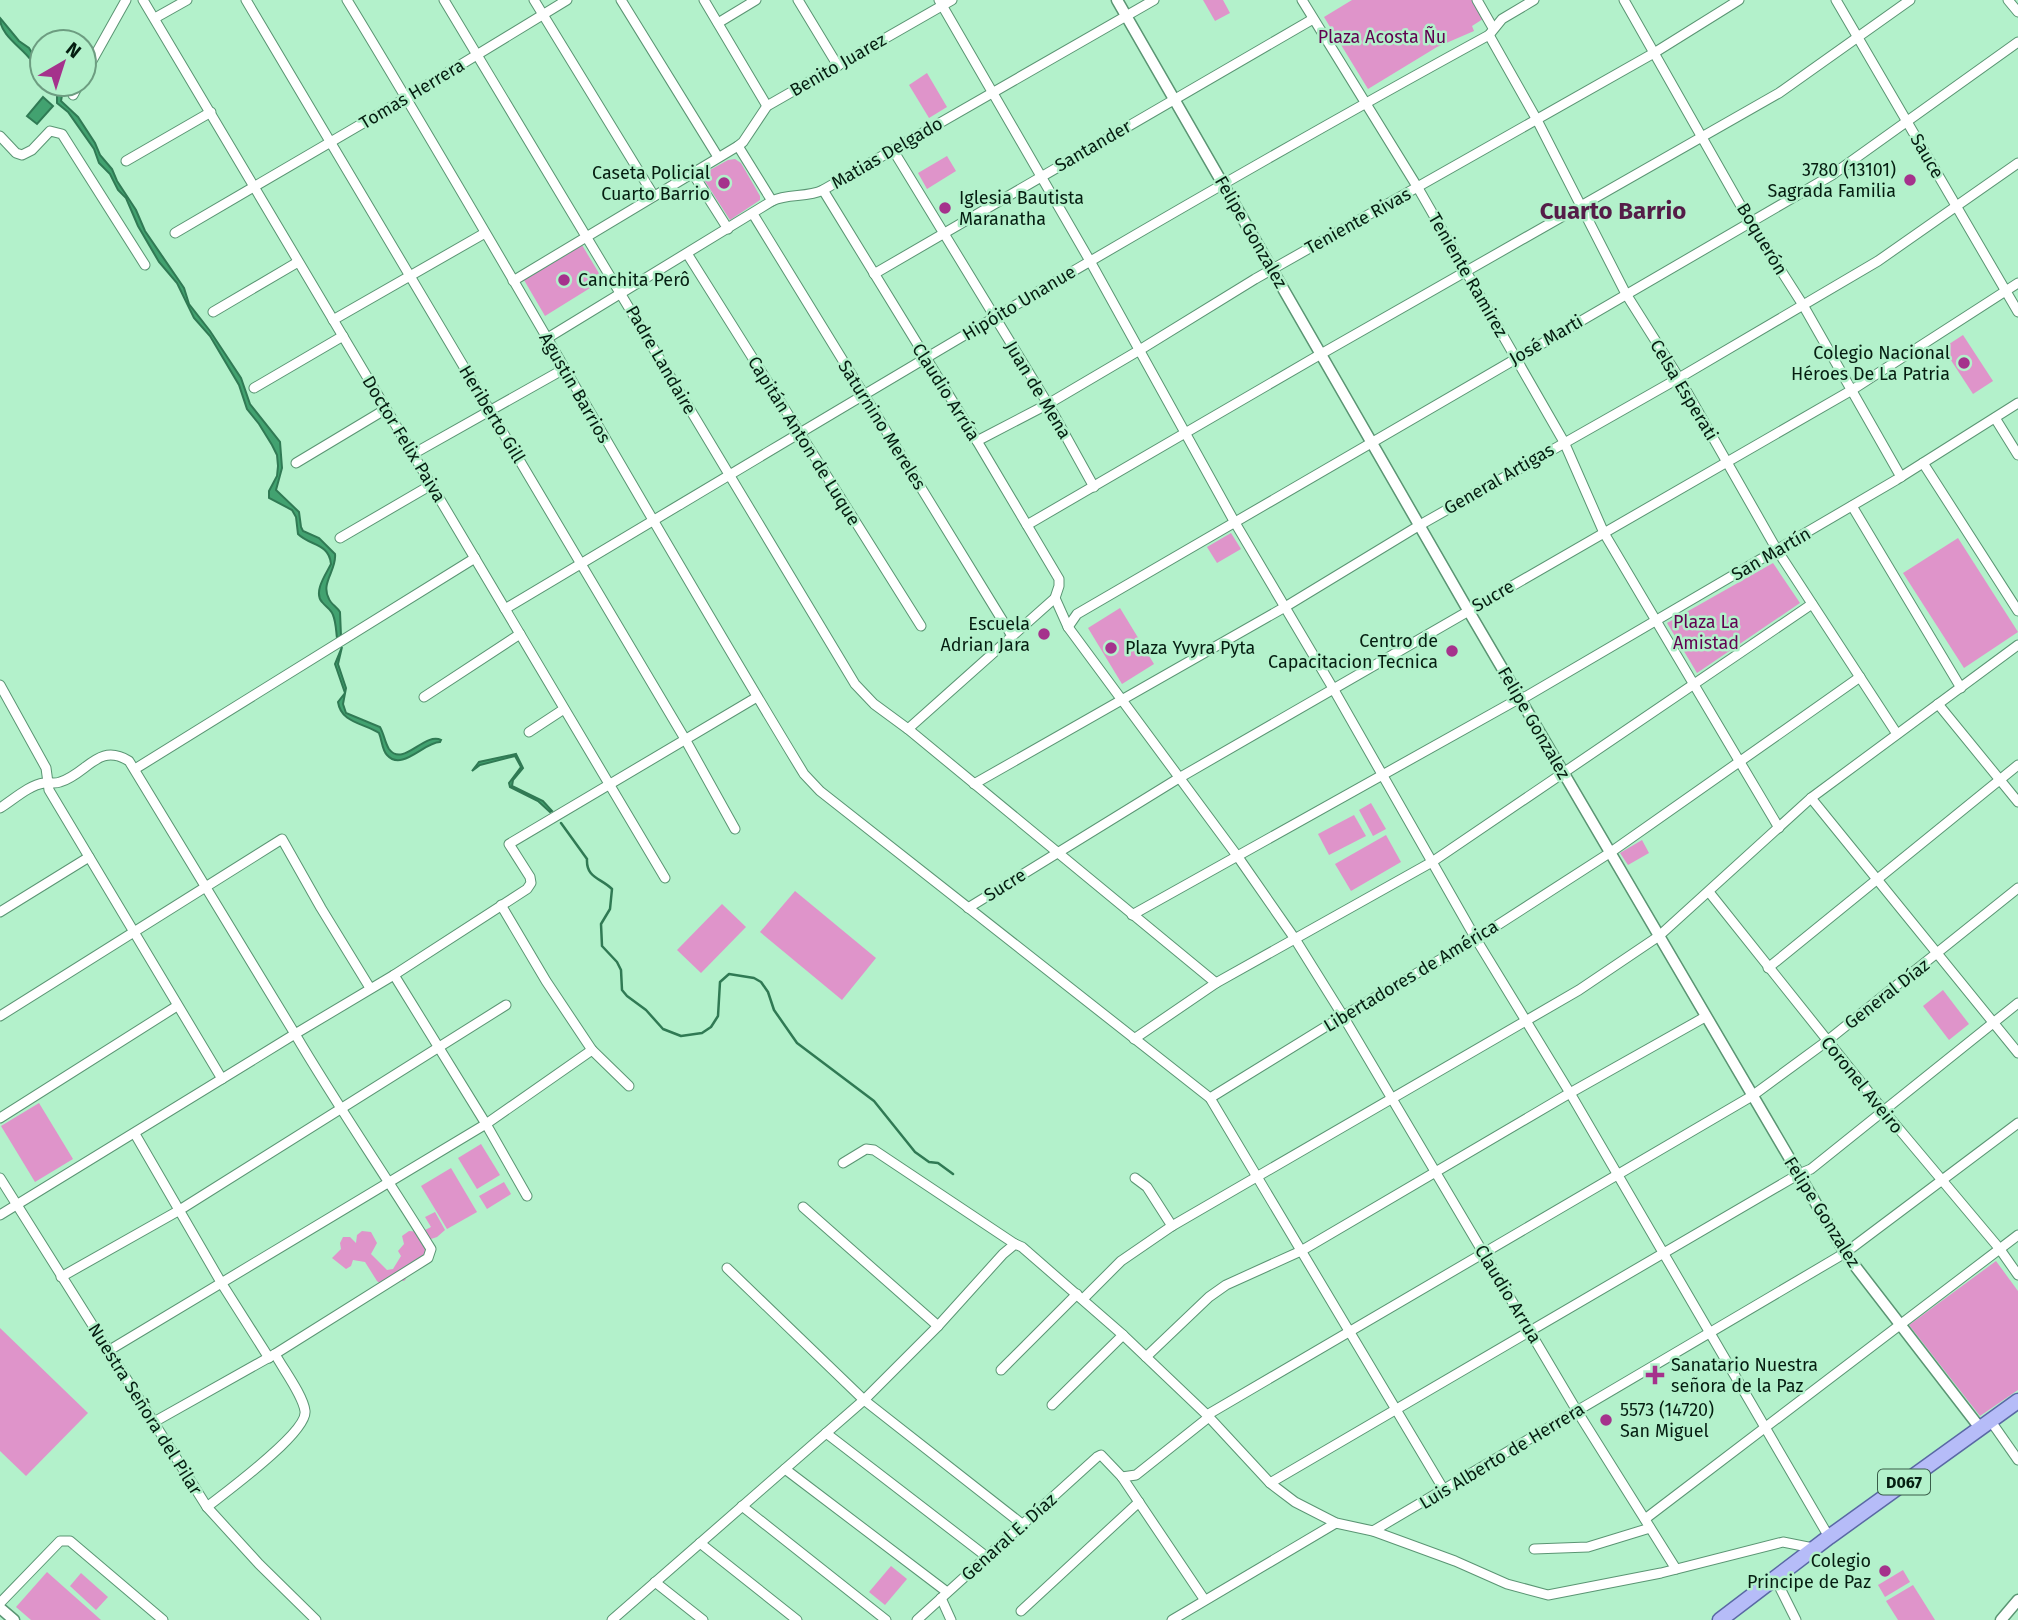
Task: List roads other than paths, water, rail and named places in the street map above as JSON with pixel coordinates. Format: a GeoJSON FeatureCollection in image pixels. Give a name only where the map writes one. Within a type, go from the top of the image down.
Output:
{"type":"FeatureCollection","features":[{"type":"Feature","properties":{"kind":"main road","name":"D067"},"geometry":{"type":"LineString","coordinates":[[1720,1620],[1813,1548],[2018,1401]]}},
{"type":"Feature","properties":{"kind":"street"},"geometry":{"type":"LineString","coordinates":[[98,50],[126,0]]}},
{"type":"Feature","properties":{"kind":"street","name":"Doctor Felix Paiva"},"geometry":{"type":"LineString","coordinates":[[143,0],[665,878]]}},
{"type":"Feature","properties":{"kind":"street"},"geometry":{"type":"LineString","coordinates":[[155,18],[187,0]]}},
{"type":"Feature","properties":{"kind":"street","name":"Heriberto Gill"},"geometry":{"type":"LineString","coordinates":[[246,0],[685,740],[735,829]]}},
{"type":"Feature","properties":{"kind":"street","name":"Agustin Barrios"},"geometry":{"type":"LineString","coordinates":[[347,0],[804,774],[820,791],[1210,1098]]}},
{"type":"Feature","properties":{"kind":"street","name":"Padre Landaire"},"geometry":{"type":"LineString","coordinates":[[444,0],[855,684],[874,704],[908,729],[1216,983]]}},
{"type":"Feature","properties":{"kind":"street"},"geometry":{"type":"LineString","coordinates":[[534,0],[654,197]]}},
{"type":"Feature","properties":{"kind":"street","name":"Tomas Herrera"},"geometry":{"type":"LineString","coordinates":[[175,233],[407,98],[567,0]]}},
{"type":"Feature","properties":{"kind":"street"},"geometry":{"type":"LineString","coordinates":[[621,0],[718,157]]}},
{"type":"Feature","properties":{"kind":"street"},"geometry":{"type":"LineString","coordinates":[[704,0],[767,106]]}},
{"type":"Feature","properties":{"kind":"street"},"geometry":{"type":"LineString","coordinates":[[719,23],[757,0]]}},
{"type":"Feature","properties":{"kind":"street"},"geometry":{"type":"LineString","coordinates":[[798,0],[838,66]]}},
{"type":"Feature","properties":{"kind":"street","name":"Benito Juarez"},"geometry":{"type":"LineString","coordinates":[[738,146],[767,106],[940,3],[952,0]]}},
{"type":"Feature","properties":{"kind":"street","name":"Felipe Gonzalez"},"geometry":{"type":"LineString","coordinates":[[1117,0],[1563,774],[1845,1253],[1899,1324],[1985,1424]]}},
{"type":"Feature","properties":{"kind":"street","name":"Matias Delgado"},"geometry":{"type":"LineString","coordinates":[[547,340],[772,201],[780,197],[814,194],[822,190],[1154,0]]}},
{"type":"Feature","properties":{"kind":"street"},"geometry":{"type":"LineString","coordinates":[[1302,0],[1313,19]]}},
{"type":"Feature","properties":{"kind":"street","name":"Celsa Esperati"},"geometry":{"type":"LineString","coordinates":[[1477,0],[1626,293],[1679,379],[1777,550],[1897,734]]}},
{"type":"Feature","properties":{"kind":"street","name":"Hipóito Unanue"},"geometry":{"type":"LineString","coordinates":[[505,609],[1090,261],[1491,32],[1502,19],[1534,0]]}},
{"type":"Feature","properties":{"kind":"street","name":"Boquerón"},"geometry":{"type":"LineString","coordinates":[[1624,0],[1750,222],[1803,306],[1901,477]]}},
{"type":"Feature","properties":{"kind":"street","name":"Teniente Rivas"},"geometry":{"type":"LineString","coordinates":[[977,441],[1048,404],[1272,269],[1654,53],[1739,0]]}},
{"type":"Feature","properties":{"kind":"street","name":"Sauce"},"geometry":{"type":"LineString","coordinates":[[1836,0],[2018,312]]}},
{"type":"Feature","properties":{"kind":"street"},"geometry":{"type":"LineString","coordinates":[[1027,525],[1779,93],[1910,0]]}},
{"type":"Feature","properties":{"kind":"street"},"geometry":{"type":"LineString","coordinates":[[2008,0],[2018,12]]}},
{"type":"Feature","properties":{"kind":"street"},"geometry":{"type":"LineString","coordinates":[[940,3],[1090,261],[1234,521],[1476,939],[1527,1019],[1829,1537]]}},
{"type":"Feature","properties":{"kind":"street","name":"Santander"},"geometry":{"type":"LineString","coordinates":[[874,274],[1313,19]]}},
{"type":"Feature","properties":{"kind":"street","name":"Teniente Ramirez"},"geometry":{"type":"LineString","coordinates":[[1313,19],[1466,271],[1564,442],[1604,533],[1779,828]]}},
{"type":"Feature","properties":{"kind":"street","name":"José Marti"},"geometry":{"type":"LineString","coordinates":[[1068,627],[1077,614],[1234,521],[1832,175],[2018,42]]}},
{"type":"Feature","properties":{"kind":"street"},"geometry":{"type":"LineString","coordinates":[[126,161],[211,112]]}},
{"type":"Feature","properties":{"kind":"street"},"geometry":{"type":"LineString","coordinates":[[0,136],[16,153],[22,155],[32,150],[50,131],[62,134],[145,265]]}},
{"type":"Feature","properties":{"kind":"street"},"geometry":{"type":"LineString","coordinates":[[513,281],[738,146],[772,201]]}},
{"type":"Feature","properties":{"kind":"street","name":"Juan de Mena"},"geometry":{"type":"LineString","coordinates":[[893,150],[1048,404],[1094,487]]}},
{"type":"Feature","properties":{"kind":"street","name":"General Artigas"},"geometry":{"type":"LineString","coordinates":[[974,784],[1803,306],[1878,261],[2018,163]]}},
{"type":"Feature","properties":{"kind":"street"},"geometry":{"type":"LineString","coordinates":[[692,172],[728,229]]}},
{"type":"Feature","properties":{"kind":"street","name":"Claudio Arrúa"},"geometry":{"type":"LineString","coordinates":[[822,190],[1056,572],[1059,586],[1055,598],[1068,627],[1179,778]]}},
{"type":"Feature","properties":{"kind":"street","name":"Saturnino Mereles"},"geometry":{"type":"LineString","coordinates":[[752,214],[1012,636]]}},
{"type":"Feature","properties":{"kind":"street"},"geometry":{"type":"LineString","coordinates":[[333,320],[485,233]]}},
{"type":"Feature","properties":{"kind":"street","name":"Capitán Anton de Luque"},"geometry":{"type":"LineString","coordinates":[[688,255],[921,626]]}},
{"type":"Feature","properties":{"kind":"street"},"geometry":{"type":"LineString","coordinates":[[213,312],[298,262]]}},
{"type":"Feature","properties":{"kind":"street","name":"Sucre"},"geometry":{"type":"LineString","coordinates":[[968,908],[1179,778],[1852,390],[2018,284]]}},
{"type":"Feature","properties":{"kind":"street"},"geometry":{"type":"LineString","coordinates":[[254,388],[343,336]]}},
{"type":"Feature","properties":{"kind":"street"},"geometry":{"type":"LineString","coordinates":[[413,454],[564,369]]}},
{"type":"Feature","properties":{"kind":"street","name":"San Martín"},"geometry":{"type":"LineString","coordinates":[[1132,915],[1656,621],[1901,477],[2018,403]]}},
{"type":"Feature","properties":{"kind":"street"},"geometry":{"type":"LineString","coordinates":[[296,463],[386,410]]}},
{"type":"Feature","properties":{"kind":"street"},"geometry":{"type":"LineString","coordinates":[[1995,418],[2018,455]]}},
{"type":"Feature","properties":{"kind":"street"},"geometry":{"type":"LineString","coordinates":[[1923,463],[2018,611]]}},
{"type":"Feature","properties":{"kind":"street"},"geometry":{"type":"LineString","coordinates":[[340,538],[431,485]]}},
{"type":"Feature","properties":{"kind":"street"},"geometry":{"type":"LineString","coordinates":[[1852,506],[1961,688]]}},
{"type":"Feature","properties":{"kind":"street"},"geometry":{"type":"LineString","coordinates":[[135,769],[475,558]]}},
{"type":"Feature","properties":{"kind":"street"},"geometry":{"type":"LineString","coordinates":[[908,729],[1055,598]]}},
{"type":"Feature","properties":{"kind":"street"},"geometry":{"type":"LineString","coordinates":[[1134,1039],[1216,983],[1432,862],[1812,604]]}},
{"type":"Feature","properties":{"kind":"street"},"geometry":{"type":"LineString","coordinates":[[424,696],[520,634]]}},
{"type":"Feature","properties":{"kind":"street"},"geometry":{"type":"LineString","coordinates":[[1001,1370],[1121,1261],[1172,1226],[1578,990],[1659,936],[1811,798],[2018,645]]}},
{"type":"Feature","properties":{"kind":"street","name":"Libertadores de América"},"geometry":{"type":"LineString","coordinates":[[1210,1098],[1343,1016],[1476,939],[1611,852],[1860,677]]}},
{"type":"Feature","properties":{"kind":"street"},"geometry":{"type":"LineString","coordinates":[[0,685],[4,701],[46,768],[49,790],[222,1079]]}},
{"type":"Feature","properties":{"kind":"street"},"geometry":{"type":"LineString","coordinates":[[0,1215],[394,975],[527,889],[531,883],[530,877],[509,844],[757,697]]}},
{"type":"Feature","properties":{"kind":"street"},"geometry":{"type":"LineString","coordinates":[[1938,704],[2018,802]]}},
{"type":"Feature","properties":{"kind":"street"},"geometry":{"type":"LineString","coordinates":[[529,732],[564,709]]}},
{"type":"Feature","properties":{"kind":"street"},"geometry":{"type":"LineString","coordinates":[[0,808],[37,785],[61,782],[110,754],[119,755],[135,769],[341,1111],[390,1182],[431,1249],[429,1256],[272,1356],[154,1422]]}},
{"type":"Feature","properties":{"kind":"street"},"geometry":{"type":"LineString","coordinates":[[1768,968],[2018,765]]}},
{"type":"Feature","properties":{"kind":"street","name":"Claudio Arrua"},"geometry":{"type":"LineString","coordinates":[[1179,778],[1295,939],[1577,1411],[1676,1569]]}},
{"type":"Feature","properties":{"kind":"street"},"geometry":{"type":"LineString","coordinates":[[1811,798],[2018,1053]]}},
{"type":"Feature","properties":{"kind":"street"},"geometry":{"type":"LineString","coordinates":[[0,1016],[282,839],[370,989]]}},
{"type":"Feature","properties":{"kind":"street"},"geometry":{"type":"LineString","coordinates":[[0,912],[89,857]]}},
{"type":"Feature","properties":{"kind":"street","name":"General Díaz"},"geometry":{"type":"LineString","coordinates":[[1122,1477],[1136,1475],[1208,1416],[1752,1096],[1827,1041],[2018,888]]}},
{"type":"Feature","properties":{"kind":"street","name":"Coronel Aveiro"},"geometry":{"type":"LineString","coordinates":[[1709,892],[1882,1110],[1943,1180],[2018,1275]]}},
{"type":"Feature","properties":{"kind":"street"},"geometry":{"type":"LineString","coordinates":[[501,905],[546,981],[592,1050],[629,1086]]}},
{"type":"Feature","properties":{"kind":"street"},"geometry":{"type":"LineString","coordinates":[[394,975],[527,1196]]}},
{"type":"Feature","properties":{"kind":"street"},"geometry":{"type":"LineString","coordinates":[[1270,1483],[1811,1169],[2018,1003]]}},
{"type":"Feature","properties":{"kind":"street"},"geometry":{"type":"LineString","coordinates":[[61,1278],[178,1211],[506,1005]]}},
{"type":"Feature","properties":{"kind":"street"},"geometry":{"type":"LineString","coordinates":[[0,1118],[177,1006]]}},
{"type":"Feature","properties":{"kind":"street"},"geometry":{"type":"LineString","coordinates":[[1146,1357],[1209,1297],[1226,1285],[1301,1251],[1705,1017]]}},
{"type":"Feature","properties":{"kind":"street"},"geometry":{"type":"LineString","coordinates":[[108,1351],[486,1124],[592,1050]]}},
{"type":"Feature","properties":{"kind":"street"},"geometry":{"type":"LineString","coordinates":[[1210,1098],[1444,1490]]}},
{"type":"Feature","properties":{"kind":"street","name":"Luis Alberto de Herrera"},"geometry":{"type":"LineString","coordinates":[[1373,1531],[1845,1253],[2018,1123]]}},
{"type":"Feature","properties":{"kind":"street"},"geometry":{"type":"LineString","coordinates":[[135,1134],[222,1284],[272,1356],[306,1413],[303,1423],[267,1460],[207,1507]]}},
{"type":"Feature","properties":{"kind":"street"},"geometry":{"type":"LineString","coordinates":[[843,1163],[866,1149],[874,1150],[1022,1247],[1123,1335],[1208,1416],[1270,1483],[1295,1502],[1336,1523],[1373,1531],[1455,1561],[1507,1584],[1548,1595],[1676,1569],[1783,1542],[1813,1548]]}},
{"type":"Feature","properties":{"kind":"street","name":"Nuestra Señora del Pilar"},"geometry":{"type":"LineString","coordinates":[[0,1178],[207,1507],[259,1564],[316,1620]]}},
{"type":"Feature","properties":{"kind":"street"},"geometry":{"type":"LineString","coordinates":[[1135,1178],[1147,1187],[1172,1226]]}},
{"type":"Feature","properties":{"kind":"street"},"geometry":{"type":"LineString","coordinates":[[803,1207],[938,1326]]}},
{"type":"Feature","properties":{"kind":"street"},"geometry":{"type":"LineString","coordinates":[[1645,1519],[2018,1235]]}},
{"type":"Feature","properties":{"kind":"street"},"geometry":{"type":"LineString","coordinates":[[612,1620],[864,1400],[1015,1244]]}},
{"type":"Feature","properties":{"kind":"street"},"geometry":{"type":"LineString","coordinates":[[727,1268],[864,1400],[1022,1524]]}},
{"type":"Feature","properties":{"kind":"street"},"geometry":{"type":"LineString","coordinates":[[1052,1405],[1123,1335]]}},
{"type":"Feature","properties":{"kind":"street"},"geometry":{"type":"LineString","coordinates":[[1985,1424],[2018,1460]]}},
{"type":"Feature","properties":{"kind":"street"},"geometry":{"type":"LineString","coordinates":[[826,1433],[987,1557]]}},
{"type":"Feature","properties":{"kind":"street","name":"Genaral E. Díaz"},"geometry":{"type":"LineString","coordinates":[[917,1620],[1097,1457],[1101,1455],[1122,1477]]}},
{"type":"Feature","properties":{"kind":"street"},"geometry":{"type":"LineString","coordinates":[[785,1469],[944,1595],[951,1620]]}},
{"type":"Feature","properties":{"kind":"street"},"geometry":{"type":"LineString","coordinates":[[1122,1477],[1204,1599]]}},
{"type":"Feature","properties":{"kind":"street"},"geometry":{"type":"LineString","coordinates":[[1021,1611],[1139,1502]]}},
{"type":"Feature","properties":{"kind":"street"},"geometry":{"type":"LineString","coordinates":[[742,1506],[886,1620]]}},
{"type":"Feature","properties":{"kind":"street"},"geometry":{"type":"LineString","coordinates":[[1172,1620],[1336,1523]]}},
{"type":"Feature","properties":{"kind":"street"},"geometry":{"type":"LineString","coordinates":[[1534,1549],[1588,1547],[1650,1528]]}},
{"type":"Feature","properties":{"kind":"street"},"geometry":{"type":"LineString","coordinates":[[0,1603],[60,1541],[65,1540],[70,1541],[163,1620]]}},
{"type":"Feature","properties":{"kind":"street"},"geometry":{"type":"LineString","coordinates":[[700,1543],[797,1620]]}},
{"type":"Feature","properties":{"kind":"street"},"geometry":{"type":"LineString","coordinates":[[1776,1578],[1796,1620]]}},
{"type":"Feature","properties":{"kind":"street"},"geometry":{"type":"LineString","coordinates":[[655,1582],[703,1620]]}},
{"type":"Feature","properties":{"kind":"street"},"geometry":{"type":"LineString","coordinates":[[2001,1620],[2018,1600]]}},
{"type":"Feature","properties":{"kind":"street"},"geometry":{"type":"LineString","coordinates":[[0,1608],[14,1620]]}},
{"type":"Feature","properties":{"kind":"waterway"},"geometry":{"type":"LineString","coordinates":[[561,823],[587,859],[592,874],[612,889],[610,909],[601,924],[602,946],[621,970],[622,990],[663,1029],[681,1036],[702,1033],[711,1027],[718,1016],[720,982],[729,974],[754,978],[761,982],[768,992],[774,1010],[797,1043],[874,1101],[915,1152],[953,1174]]}},
{"type":"Feature","properties":{"kind":"place","name":"3780 (13101) Sagrada Familia"},"geometry":{"type":"Point","coordinates":[1910,180]}},
{"type":"Feature","properties":{"kind":"place","name":"Caseta Policial Cuarto Barrio"},"geometry":{"type":"Point","coordinates":[724,183]}},
{"type":"Feature","properties":{"kind":"place","name":"Iglesia Bautista Maranatha"},"geometry":{"type":"Point","coordinates":[945,208]}},
{"type":"Feature","properties":{"kind":"place","name":"Canchita Perô"},"geometry":{"type":"Point","coordinates":[564,280]}},
{"type":"Feature","properties":{"kind":"place","name":"Colegio Nacional Héroes De La Patria"},"geometry":{"type":"Point","coordinates":[1964,363]}},
{"type":"Feature","properties":{"kind":"place","name":"Escuela Adrian Jara"},"geometry":{"type":"Point","coordinates":[1044,634]}},
{"type":"Feature","properties":{"kind":"place","name":"Plaza Yvyra Pyta"},"geometry":{"type":"Point","coordinates":[1111,648]}},
{"type":"Feature","properties":{"kind":"place","name":"Centro de Capacitacion Tecnica"},"geometry":{"type":"Point","coordinates":[1452,651]}},
{"type":"Feature","properties":{"kind":"place","name":"Sanatario Nuestra señora de la Paz"},"geometry":{"type":"Point","coordinates":[1655,1375]}},
{"type":"Feature","properties":{"kind":"place","name":"5573 (14720) San Miguel"},"geometry":{"type":"Point","coordinates":[1606,1420]}},
{"type":"Feature","properties":{"kind":"place","name":"Colegio Principe de Paz"},"geometry":{"type":"Point","coordinates":[1885,1571]}},
{"type":"Feature","properties":{"kind":"district","name":"Cuarto Barrio"},"geometry":{"type":"Point","coordinates":[1613,211]}},
{"type":"Feature","properties":{"kind":"park label","name":"Plaza Acosta Ñu"},"geometry":{"type":"Point","coordinates":[1382,37]}},
{"type":"Feature","properties":{"kind":"park label","name":"Plaza La Amistad"},"geometry":{"type":"Point","coordinates":[1706,632]}}]}
